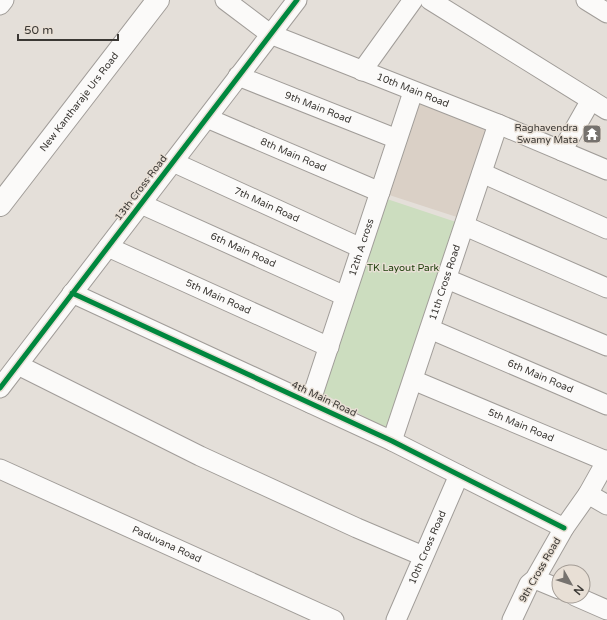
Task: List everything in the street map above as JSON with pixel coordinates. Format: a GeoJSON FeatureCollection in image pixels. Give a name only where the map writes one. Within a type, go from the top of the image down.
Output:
{"type":"FeatureCollection","features":[{"type":"Feature","properties":{"kind":"main road","name":"New Kantharaje Urs Road"},"geometry":{"type":"LineString","coordinates":[[0,204],[158,0]]}},
{"type":"Feature","properties":{"kind":"street"},"geometry":{"type":"LineString","coordinates":[[0,5],[4,0]]}},
{"type":"Feature","properties":{"kind":"street","name":"10th Main Road"},"geometry":{"type":"LineString","coordinates":[[225,0],[270,34],[413,92],[498,124],[607,170]]}},
{"type":"Feature","properties":{"kind":"street","name":"13th Cross Road"},"geometry":{"type":"LineString","coordinates":[[0,388],[297,0]]}},
{"type":"Feature","properties":{"kind":"street"},"geometry":{"type":"LineString","coordinates":[[362,71],[413,0]]}},
{"type":"Feature","properties":{"kind":"street"},"geometry":{"type":"LineString","coordinates":[[430,0],[607,110]]}},
{"type":"Feature","properties":{"kind":"street"},"geometry":{"type":"LineString","coordinates":[[586,0],[607,13]]}},
{"type":"Feature","properties":{"kind":"street","name":"9th Main Road"},"geometry":{"type":"LineString","coordinates":[[238,76],[397,139]]}},
{"type":"Feature","properties":{"kind":"street","name":"12th A cross"},"geometry":{"type":"LineString","coordinates":[[310,403],[413,92]]}},
{"type":"Feature","properties":{"kind":"street"},"geometry":{"type":"LineString","coordinates":[[562,151],[591,100]]}},
{"type":"Feature","properties":{"kind":"street","name":"8th Main Road"},"geometry":{"type":"LineString","coordinates":[[207,118],[380,192]]}},
{"type":"Feature","properties":{"kind":"street","name":"11th Cross Road"},"geometry":{"type":"LineString","coordinates":[[392,441],[498,124]]}},
{"type":"Feature","properties":{"kind":"street","name":"7th Main Road"},"geometry":{"type":"LineString","coordinates":[[173,162],[361,248]]}},
{"type":"Feature","properties":{"kind":"street"},"geometry":{"type":"LineString","coordinates":[[482,173],[607,229]]}},
{"type":"Feature","properties":{"kind":"street","name":"6th Main Road"},"geometry":{"type":"LineString","coordinates":[[141,204],[346,296]]}},
{"type":"Feature","properties":{"kind":"street"},"geometry":{"type":"LineString","coordinates":[[465,226],[607,288]]}},
{"type":"Feature","properties":{"kind":"street","name":"5th Main Road"},"geometry":{"type":"LineString","coordinates":[[108,247],[329,347]]}},
{"type":"Feature","properties":{"kind":"street"},"geometry":{"type":"LineString","coordinates":[[447,278],[607,346]]}},
{"type":"Feature","properties":{"kind":"street","name":"4th Main Road"},"geometry":{"type":"LineString","coordinates":[[72,294],[392,441],[564,528]]}},
{"type":"Feature","properties":{"kind":"street","name":"6th Main Road"},"geometry":{"type":"LineString","coordinates":[[430,329],[607,405]]}},
{"type":"Feature","properties":{"kind":"street"},"geometry":{"type":"LineString","coordinates":[[18,365],[200,456],[357,528],[423,556]]}},
{"type":"Feature","properties":{"kind":"street","name":"5th Main Road"},"geometry":{"type":"LineString","coordinates":[[413,380],[607,460]]}},
{"type":"Feature","properties":{"kind":"street","name":"9th Cross Road"},"geometry":{"type":"LineString","coordinates":[[514,619],[530,584],[535,579],[564,528],[588,494],[607,460]]}},
{"type":"Feature","properties":{"kind":"street","name":"Paduvana Road"},"geometry":{"type":"LineString","coordinates":[[0,469],[334,620]]}},
{"type":"Feature","properties":{"kind":"street","name":"10th Cross Road"},"geometry":{"type":"LineString","coordinates":[[396,620],[459,475]]}},
{"type":"Feature","properties":{"kind":"street"},"geometry":{"type":"LineString","coordinates":[[588,494],[607,504]]}},
{"type":"Feature","properties":{"kind":"street"},"geometry":{"type":"LineString","coordinates":[[535,579],[551,586]]}},
{"type":"Feature","properties":{"kind":"street"},"geometry":{"type":"LineString","coordinates":[[591,603],[607,610]]}},
{"type":"Feature","properties":{"kind":"shaded area"},"geometry":{"type":"Polygon","coordinates":[[[413,92],[498,124],[466,220],[380,192],[413,92]]]}},
{"type":"Feature","properties":{"kind":"green space","name":"TK Layout Park"},"geometry":{"type":"Polygon","coordinates":[[[381,197],[462,224],[392,432],[317,390],[381,197]]]}},
{"type":"Feature","properties":{"kind":"cycle path"},"geometry":{"type":"LineString","coordinates":[[0,388],[297,0]]}},
{"type":"Feature","properties":{"kind":"cycle path"},"geometry":{"type":"LineString","coordinates":[[72,293],[392,441],[564,528]]}},
{"type":"Feature","properties":{"kind":"place","name":"Raghavendra Swamy Mata"},"geometry":{"type":"Point","coordinates":[592,134]}}]}
